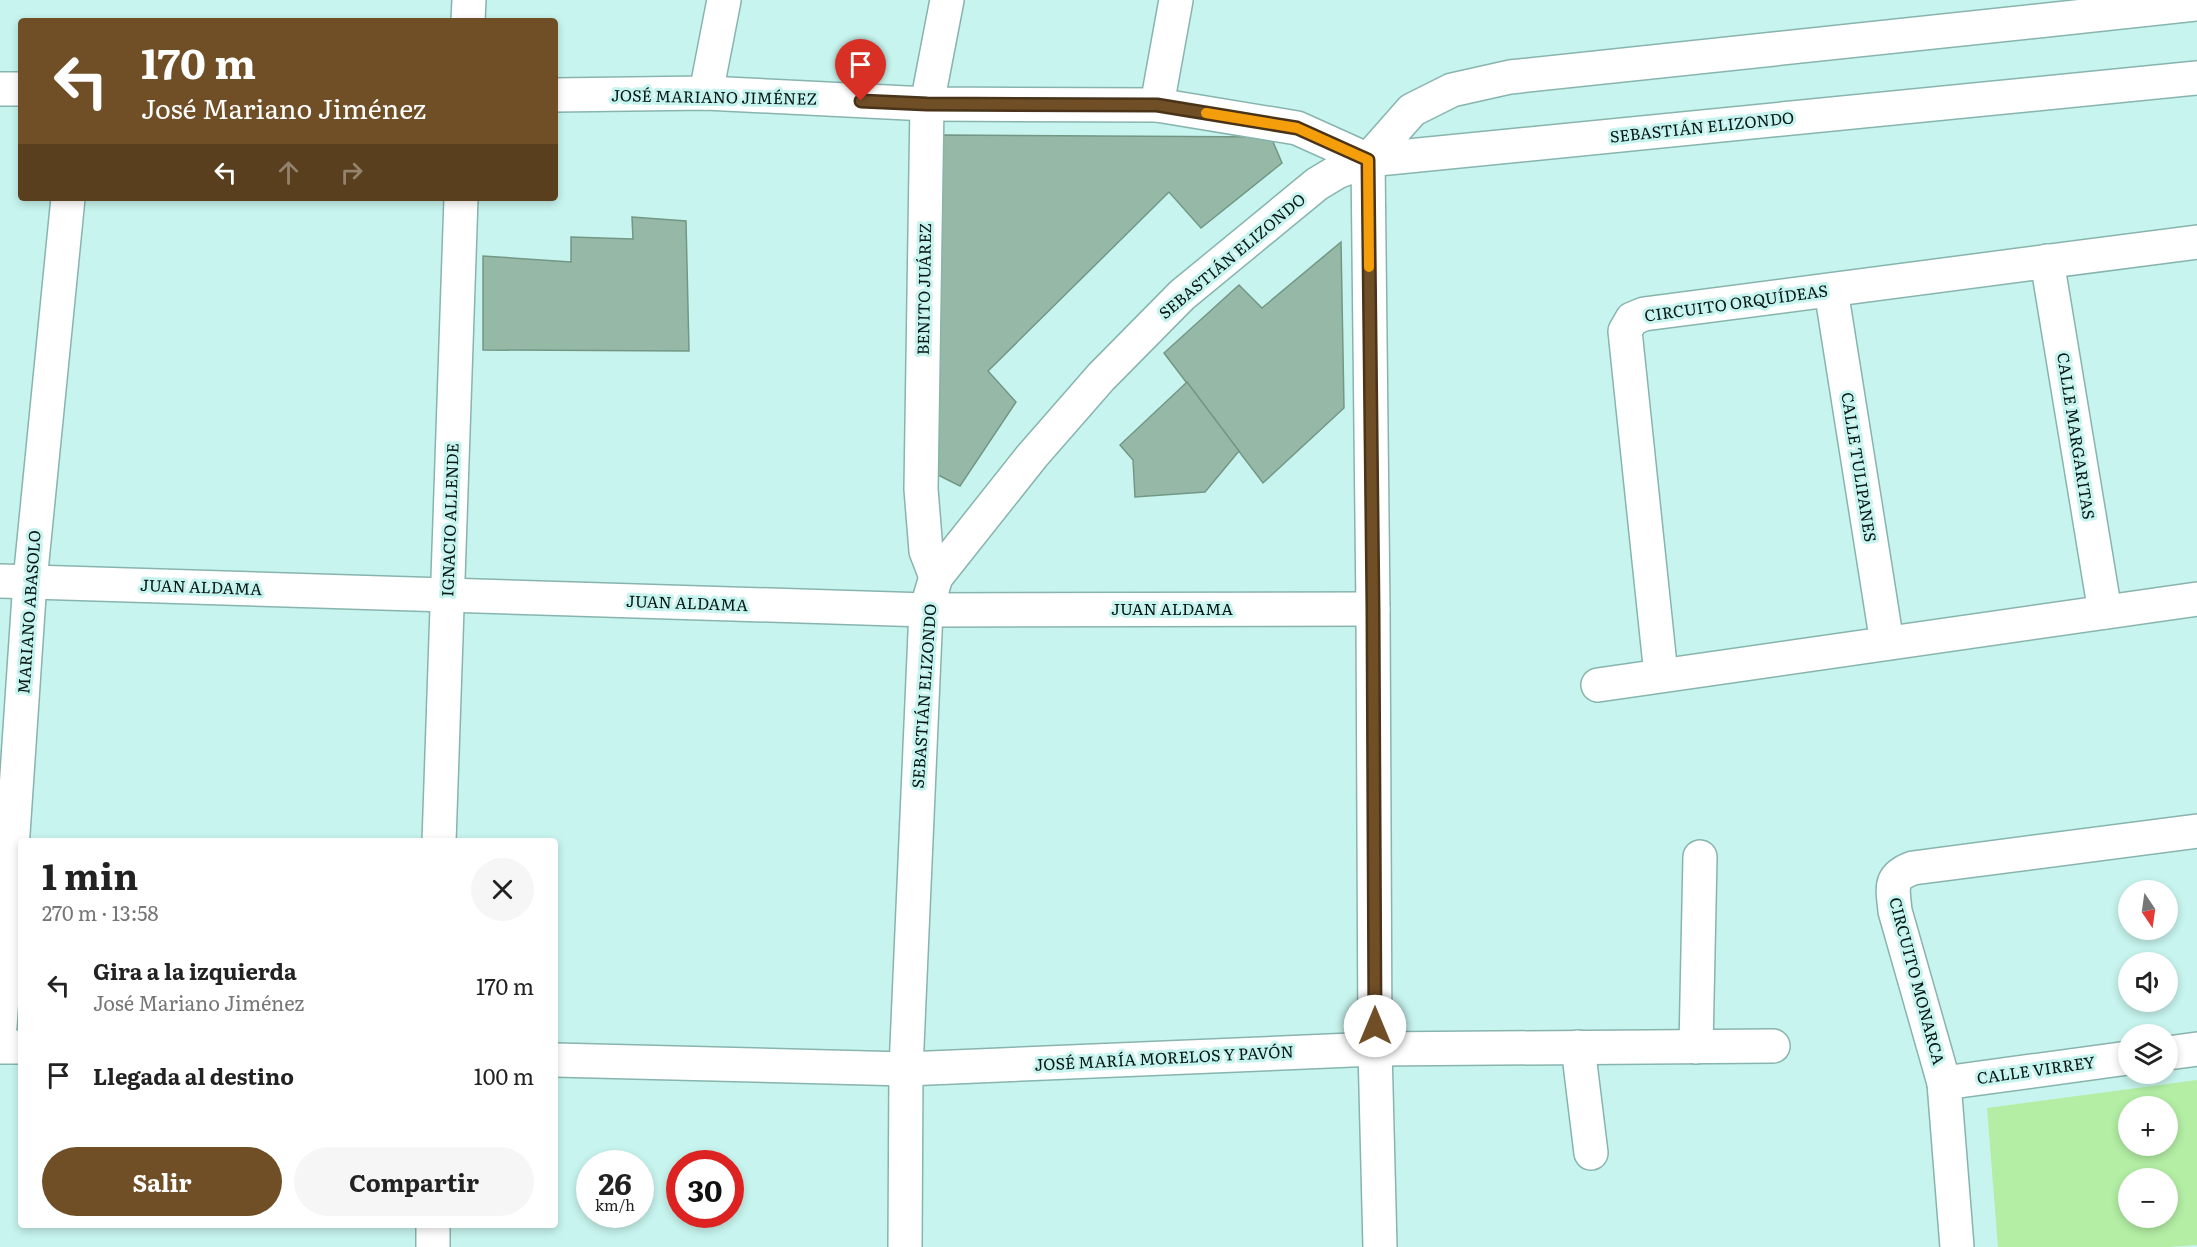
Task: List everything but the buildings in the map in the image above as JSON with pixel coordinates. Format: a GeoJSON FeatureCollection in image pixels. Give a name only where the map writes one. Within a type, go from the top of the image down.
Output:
{"type":"FeatureCollection","features":[{"type":"Feature","properties":{"kind":"street"},"geometry":{"type":"LineString","coordinates":[[468,18],[469,0]]}},
{"type":"Feature","properties":{"kind":"street"},"geometry":{"type":"LineString","coordinates":[[706,93],[724,0]]}},
{"type":"Feature","properties":{"kind":"street","name":"BENITO JUÁREZ"},"geometry":{"type":"LineString","coordinates":[[936,577],[926,551],[921,489],[927,104],[946,0]]}},
{"type":"Feature","properties":{"kind":"street"},"geometry":{"type":"LineString","coordinates":[[1157,105],[1176,0]]}},
{"type":"Feature","properties":{"kind":"street"},"geometry":{"type":"LineString","coordinates":[[1380,1247],[1375,1049],[1368,160],[1412,110],[1452,90],[1510,77],[2197,4]]}},
{"type":"Feature","properties":{"kind":"street","name":"SEBASTIÁN ELIZONDO"},"geometry":{"type":"LineString","coordinates":[[905,1247],[906,1070],[926,610],[936,577],[1040,447],[1101,377],[1182,295],[1317,184],[1337,172],[1368,160],[2197,78]]}},
{"type":"Feature","properties":{"kind":"street"},"geometry":{"type":"LineString","coordinates":[[0,89],[18,89]]}},
{"type":"Feature","properties":{"kind":"street","name":"JOSÉ MARIANO JIMÉNEZ"},"geometry":{"type":"LineString","coordinates":[[558,94],[706,93],[927,104],[1157,105],[1297,128],[1368,160]]}},
{"type":"Feature","properties":{"kind":"street","name":"MARIANO ABASOLO"},"geometry":{"type":"LineString","coordinates":[[0,1027],[15,581],[68,201]]}},
{"type":"Feature","properties":{"kind":"street","name":"IGNACIO ALLENDE"},"geometry":{"type":"LineString","coordinates":[[439,838],[461,201]]}},
{"type":"Feature","properties":{"kind":"street","name":"CIRCUITO ORQUÍDEAS"},"geometry":{"type":"LineString","coordinates":[[1661,675],[1625,331],[1632,319],[1644,314],[2197,242]]}},
{"type":"Feature","properties":{"kind":"street","name":"CALLE MARGARITAS"},"geometry":{"type":"LineString","coordinates":[[2047,261],[2105,612]]}},
{"type":"Feature","properties":{"kind":"street","name":"CALLE TULIPANES"},"geometry":{"type":"LineString","coordinates":[[1831,290],[1887,643]]}},
{"type":"Feature","properties":{"kind":"street","name":"JUAN ALDAMA"},"geometry":{"type":"LineString","coordinates":[[15,581],[926,610],[1373,609]]}},
{"type":"Feature","properties":{"kind":"street"},"geometry":{"type":"LineString","coordinates":[[1598,685],[2197,599]]}},
{"type":"Feature","properties":{"kind":"street","name":"CIRCUITO MONARCA"},"geometry":{"type":"LineString","coordinates":[[1958,1247],[1944,1083],[1895,911],[1893,883],[1900,872],[1913,868],[2197,831]]}},
{"type":"Feature","properties":{"kind":"street"},"geometry":{"type":"LineString","coordinates":[[1696,1047],[1700,857]]}},
{"type":"Feature","properties":{"kind":"street","name":"JOSÉ MARÍA MORELOS Y PAVÓN"},"geometry":{"type":"LineString","coordinates":[[558,1060],[906,1070],[1375,1049],[1773,1046]]}},
{"type":"Feature","properties":{"kind":"street"},"geometry":{"type":"LineString","coordinates":[[0,1047],[18,1047]]}},
{"type":"Feature","properties":{"kind":"street"},"geometry":{"type":"LineString","coordinates":[[1578,1047],[1591,1154]]}},
{"type":"Feature","properties":{"kind":"street"},"geometry":{"type":"LineString","coordinates":[[2178,1052],[2197,1049]]}},
{"type":"Feature","properties":{"kind":"street","name":"CALLE VIRREY"},"geometry":{"type":"LineString","coordinates":[[1944,1083],[2118,1059]]}},
{"type":"Feature","properties":{"kind":"street"},"geometry":{"type":"LineString","coordinates":[[433,1228],[433,1247]]}},
{"type":"Feature","properties":{"kind":"green space"},"geometry":{"type":"Polygon","coordinates":[[[2197,1080],[2197,1245],[1998,1247],[1987,1108],[2197,1080]]]}},
{"type":"Feature","properties":{"kind":"slow traffic"},"geometry":{"type":"LineString","coordinates":[[1206,113],[1297,128],[1368,160],[1369,267]]}},
{"type":"Feature","properties":{"kind":"route"},"geometry":{"type":"LineString","coordinates":[[861,101],[927,104],[1157,105],[1297,128],[1368,160],[1375,1026]]}}]}
